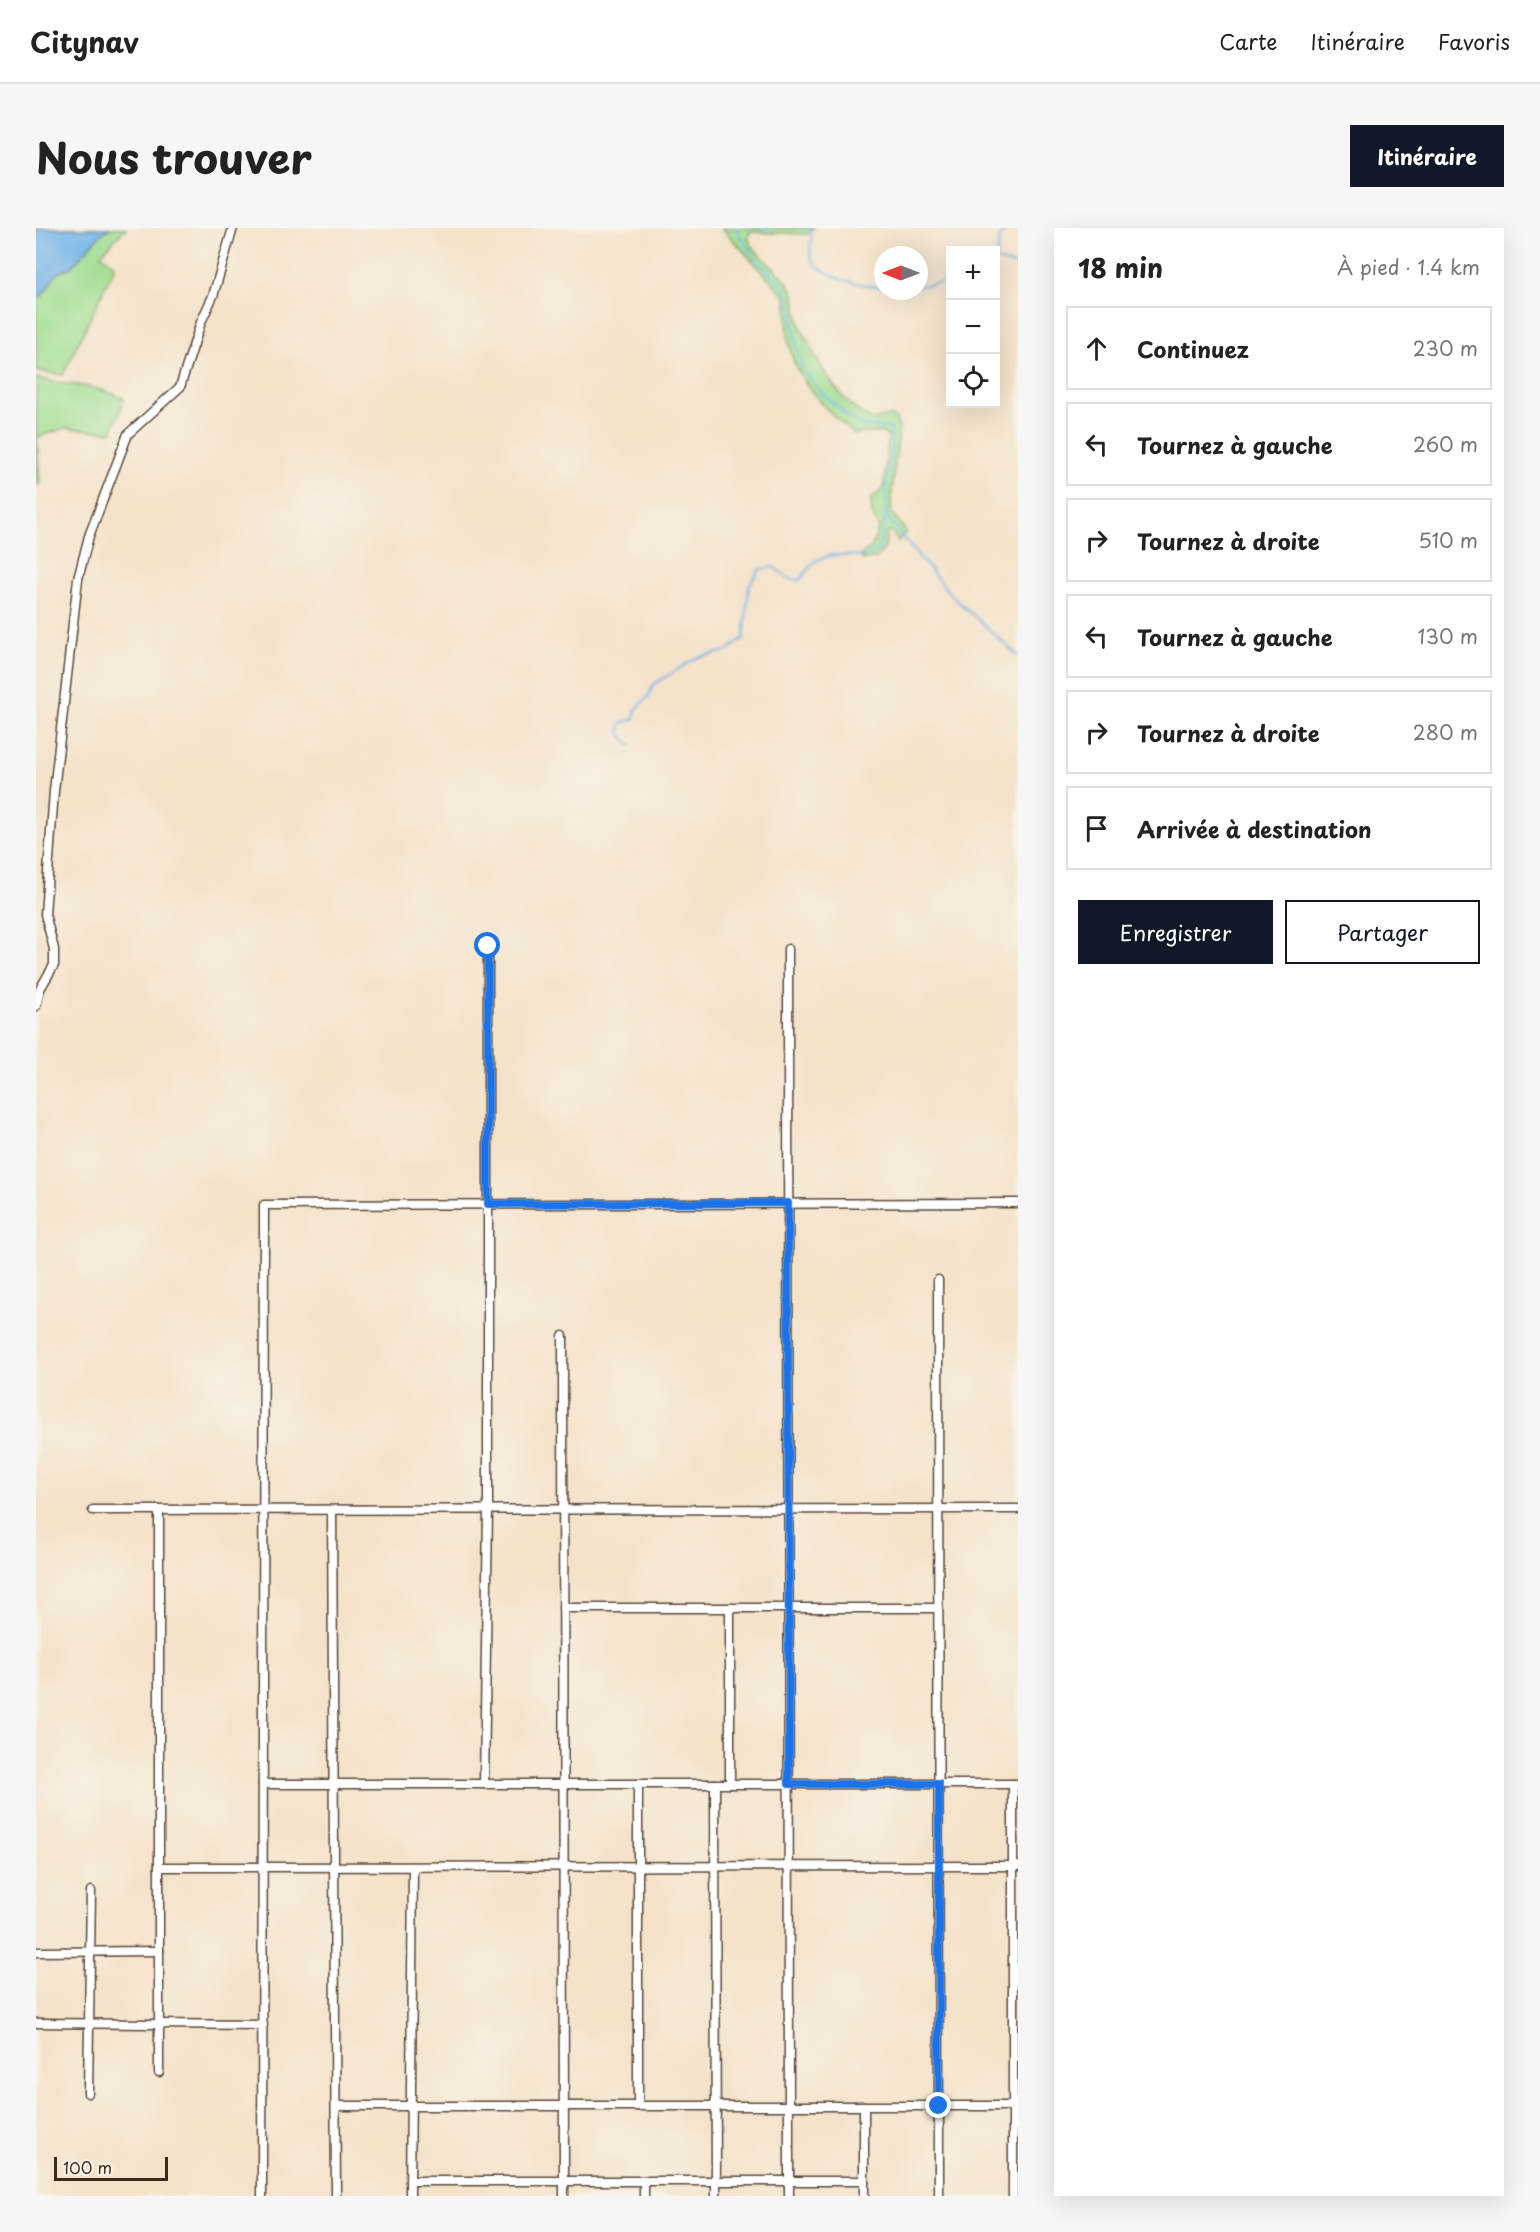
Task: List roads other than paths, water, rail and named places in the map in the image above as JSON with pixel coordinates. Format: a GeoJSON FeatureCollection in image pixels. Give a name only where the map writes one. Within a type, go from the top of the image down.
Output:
{"type":"FeatureCollection","features":[{"type":"Feature","properties":{"kind":"street"},"geometry":{"type":"LineString","coordinates":[[36,1006],[40,989],[54,965],[54,950],[45,914],[54,792],[78,579],[90,536],[128,434],[180,387],[201,322],[213,296],[232,228]]}},
{"type":"Feature","properties":{"kind":"street"},"geometry":{"type":"LineString","coordinates":[[484,1784],[488,1510],[488,946]]}},
{"type":"Feature","properties":{"kind":"street"},"geometry":{"type":"LineString","coordinates":[[788,949],[789,2196]]}},
{"type":"Feature","properties":{"kind":"street"},"geometry":{"type":"LineString","coordinates":[[262,2196],[264,1205],[1018,1203]]}},
{"type":"Feature","properties":{"kind":"street"},"geometry":{"type":"LineString","coordinates":[[938,1280],[939,2196]]}},
{"type":"Feature","properties":{"kind":"street"},"geometry":{"type":"LineString","coordinates":[[563,1336],[564,2196]]}},
{"type":"Feature","properties":{"kind":"street"},"geometry":{"type":"LineString","coordinates":[[93,1510],[1018,1509]]}},
{"type":"Feature","properties":{"kind":"street"},"geometry":{"type":"LineString","coordinates":[[159,1510],[159,2072]]}},
{"type":"Feature","properties":{"kind":"street"},"geometry":{"type":"LineString","coordinates":[[332,1510],[336,1784],[336,2196]]}},
{"type":"Feature","properties":{"kind":"street"},"geometry":{"type":"LineString","coordinates":[[563,1608],[939,1608]]}},
{"type":"Feature","properties":{"kind":"street"},"geometry":{"type":"LineString","coordinates":[[730,1608],[730,1784]]}},
{"type":"Feature","properties":{"kind":"street"},"geometry":{"type":"LineString","coordinates":[[263,1784],[1015,1784],[1013,2196]]}},
{"type":"Feature","properties":{"kind":"street"},"geometry":{"type":"LineString","coordinates":[[638,1784],[638,2106]]}},
{"type":"Feature","properties":{"kind":"street"},"geometry":{"type":"LineString","coordinates":[[716,1784],[716,2196]]}},
{"type":"Feature","properties":{"kind":"street"},"geometry":{"type":"LineString","coordinates":[[159,1867],[1015,1866]]}},
{"type":"Feature","properties":{"kind":"street"},"geometry":{"type":"LineString","coordinates":[[410,2196],[413,1867]]}},
{"type":"Feature","properties":{"kind":"street"},"geometry":{"type":"LineString","coordinates":[[88,2093],[91,1891]]}},
{"type":"Feature","properties":{"kind":"street"},"geometry":{"type":"LineString","coordinates":[[36,1952],[159,1951]]}},
{"type":"Feature","properties":{"kind":"street"},"geometry":{"type":"LineString","coordinates":[[36,2022],[262,2025]]}},
{"type":"Feature","properties":{"kind":"street"},"geometry":{"type":"LineString","coordinates":[[336,2106],[1015,2106]]}},
{"type":"Feature","properties":{"kind":"street"},"geometry":{"type":"LineString","coordinates":[[864,2106],[864,2196]]}},
{"type":"Feature","properties":{"kind":"street"},"geometry":{"type":"LineString","coordinates":[[410,2181],[864,2181]]}},
{"type":"Feature","properties":{"kind":"street"},"geometry":{"type":"LineString","coordinates":[[644,2181],[644,2196]]}},
{"type":"Feature","properties":{"kind":"water"},"geometry":{"type":"Polygon","coordinates":[[[36,228],[110,228],[101,234],[71,267],[57,273],[42,296],[36,300],[36,228]]]}},
{"type":"Feature","properties":{"kind":"waterway"},"geometry":{"type":"LineString","coordinates":[[735,228],[754,257],[783,286],[790,299],[802,367],[818,389],[847,416],[863,426],[890,428],[892,452],[886,500],[891,523],[952,596],[1018,656]]}},
{"type":"Feature","properties":{"kind":"waterway"},"geometry":{"type":"LineString","coordinates":[[764,228],[773,228]]}},
{"type":"Feature","properties":{"kind":"waterway"},"geometry":{"type":"LineString","coordinates":[[810,228],[810,250],[815,264],[831,275],[854,283],[874,286]]}},
{"type":"Feature","properties":{"kind":"waterway"},"geometry":{"type":"LineString","coordinates":[[998,246],[1000,238],[1007,228]]}},
{"type":"Feature","properties":{"kind":"waterway"},"geometry":{"type":"LineString","coordinates":[[1000,261],[1018,266]]}},
{"type":"Feature","properties":{"kind":"waterway"},"geometry":{"type":"LineString","coordinates":[[928,285],[946,280]]}},
{"type":"Feature","properties":{"kind":"waterway"},"geometry":{"type":"LineString","coordinates":[[631,746],[620,733],[622,723],[635,719],[635,711],[648,697],[654,684],[698,657],[727,651],[744,638],[749,585],[760,569],[773,567],[792,580],[800,580],[815,561],[831,555],[869,556],[879,549],[886,515]]}}]}
